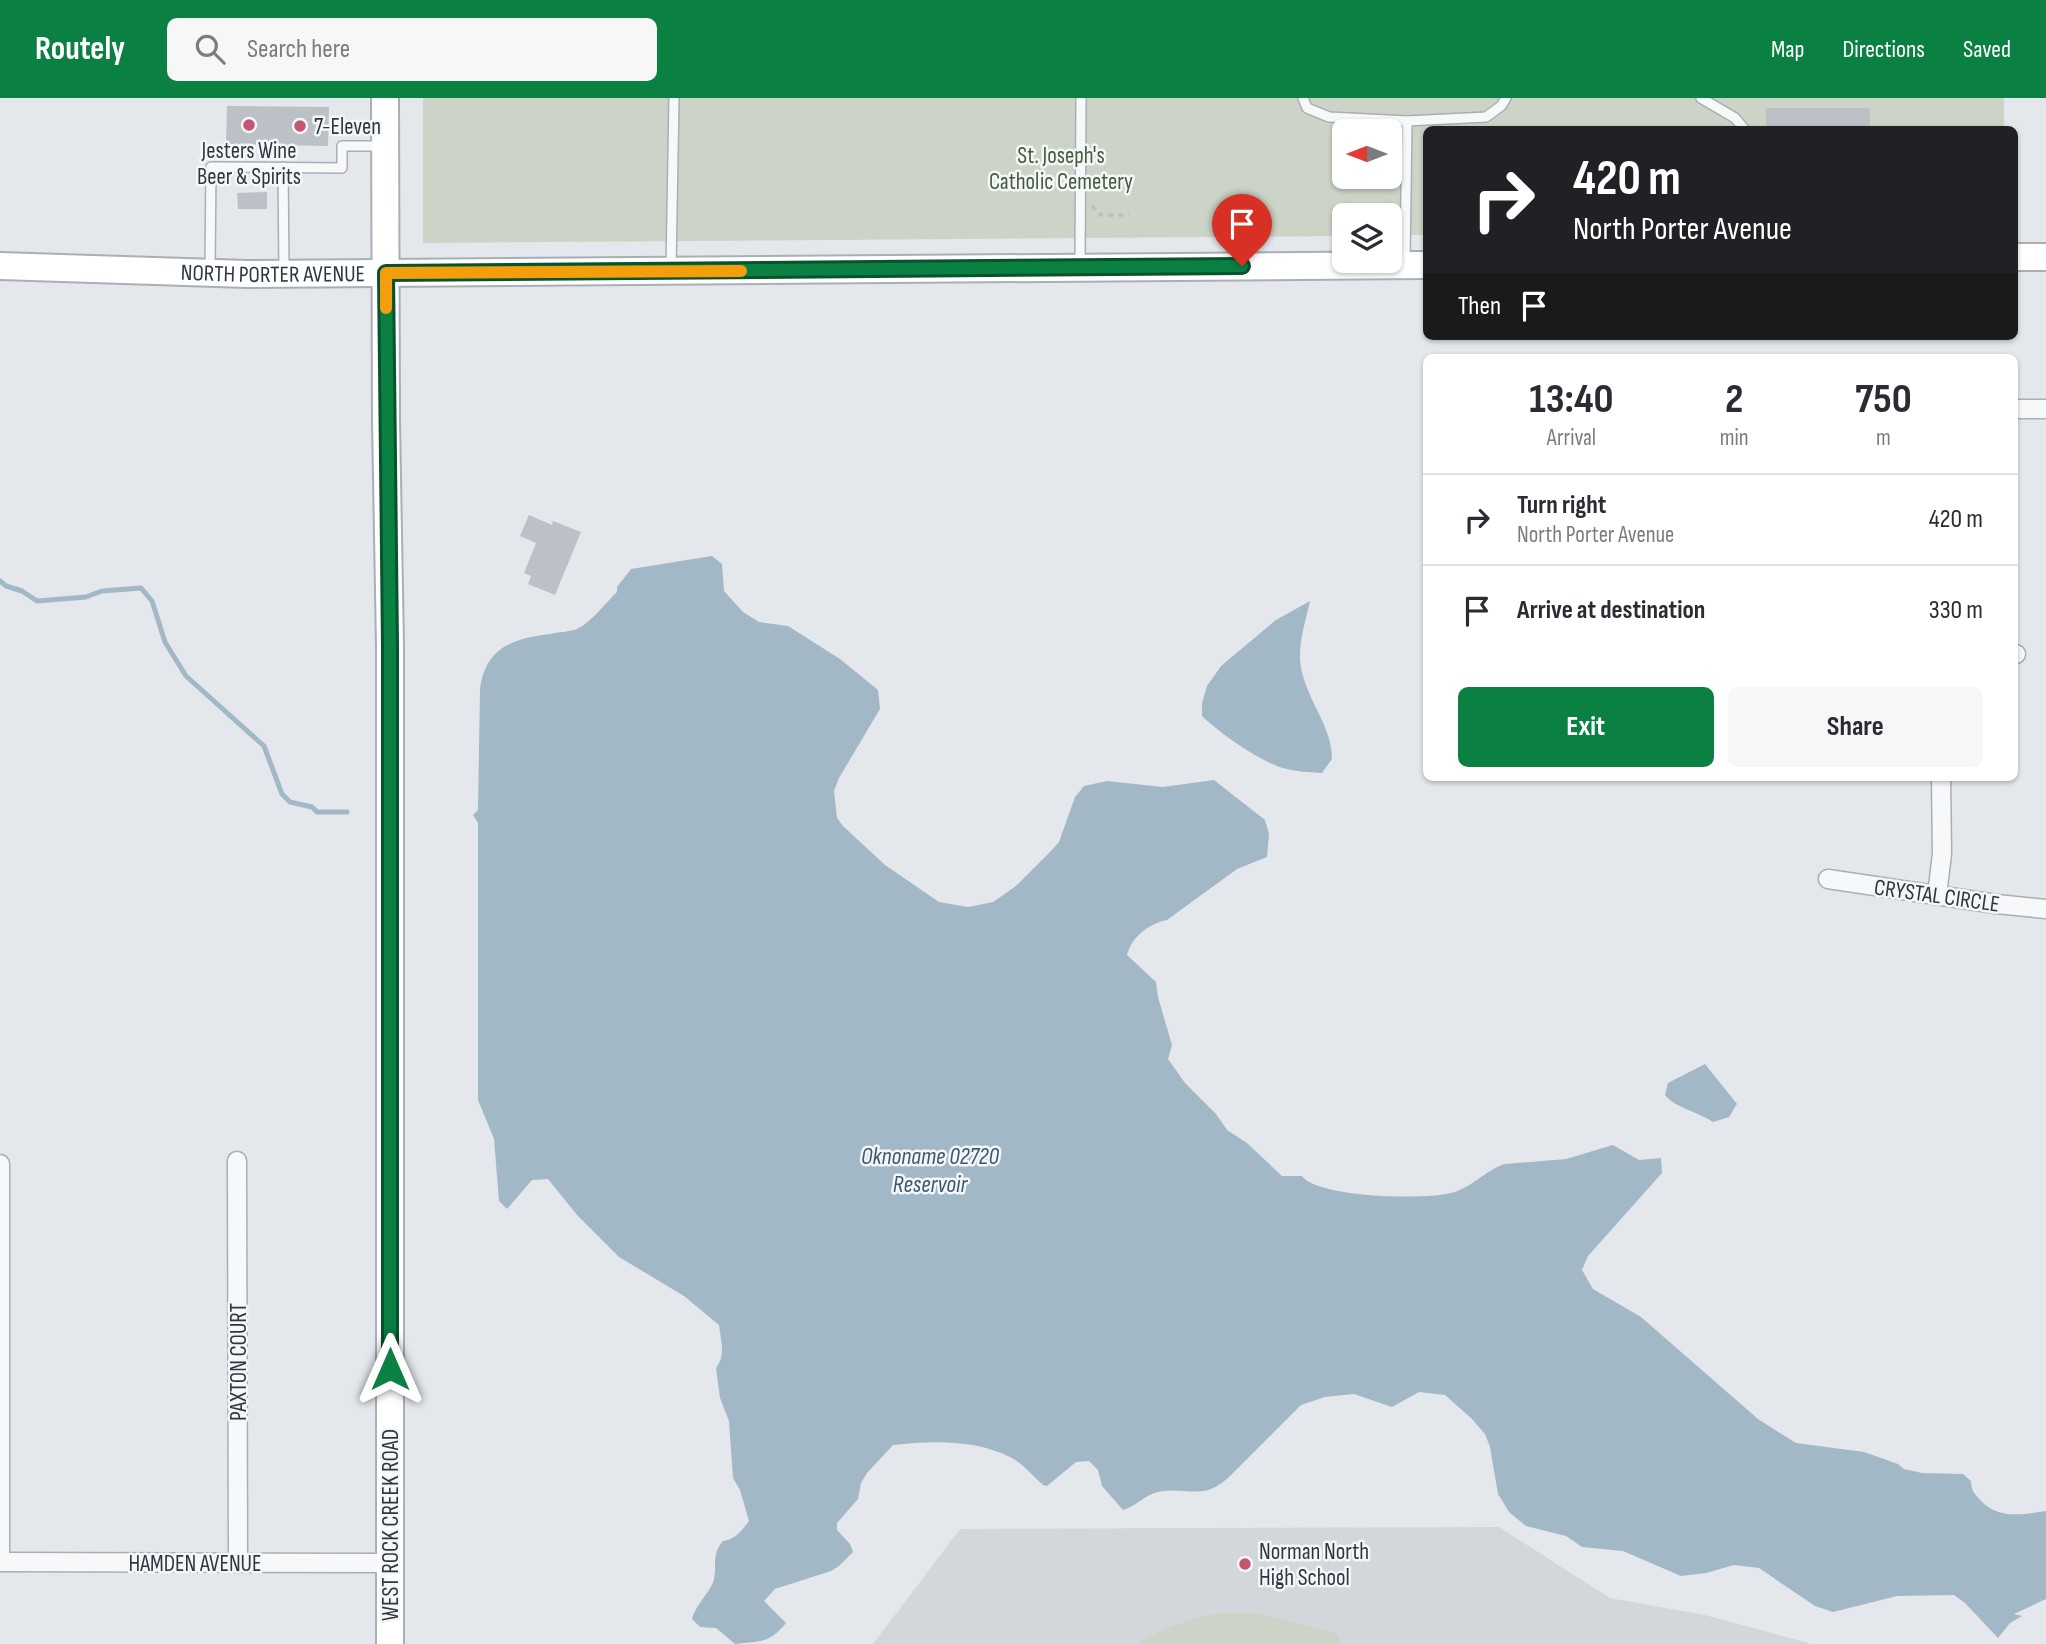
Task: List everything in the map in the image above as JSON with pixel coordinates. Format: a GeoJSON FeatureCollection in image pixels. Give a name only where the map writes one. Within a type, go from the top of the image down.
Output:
{"type":"FeatureCollection","features":[{"type":"Feature","properties":{"kind":"main road","name":"WEST ROCK CREEK ROAD"},"geometry":{"type":"LineString","coordinates":[[385,98],[390,647],[390,1644]]}},
{"type":"Feature","properties":{"kind":"main road"},"geometry":{"type":"LineString","coordinates":[[2018,257],[2046,257]]}},
{"type":"Feature","properties":{"kind":"main road","name":"NORTH PORTER AVENUE"},"geometry":{"type":"LineString","coordinates":[[0,266],[284,274],[1415,265]]}},
{"type":"Feature","properties":{"kind":"street"},"geometry":{"type":"LineString","coordinates":[[2018,409],[2046,409]]}},
{"type":"Feature","properties":{"kind":"street"},"geometry":{"type":"LineString","coordinates":[[1937,895],[1942,854],[1941,781]]}},
{"type":"Feature","properties":{"kind":"street","name":"CRYSTAL CIRCLE"},"geometry":{"type":"LineString","coordinates":[[1828,879],[2046,909]]}},
{"type":"Feature","properties":{"kind":"street","name":"PAXTON COURT"},"geometry":{"type":"LineString","coordinates":[[237,1161],[238,1563]]}},
{"type":"Feature","properties":{"kind":"street"},"geometry":{"type":"LineString","coordinates":[[0,1164],[0,1562]]}},
{"type":"Feature","properties":{"kind":"street","name":"HAMDEN AVENUE"},"geometry":{"type":"LineString","coordinates":[[0,1562],[390,1563]]}},
{"type":"Feature","properties":{"kind":"lane"},"geometry":{"type":"LineString","coordinates":[[671,272],[674,98]]}},
{"type":"Feature","properties":{"kind":"lane"},"geometry":{"type":"LineString","coordinates":[[1080,267],[1081,98]]}},
{"type":"Feature","properties":{"kind":"lane"},"geometry":{"type":"LineString","coordinates":[[1303,98],[1307,108],[1329,117],[1407,121],[1486,117],[1502,106],[1506,98]]}},
{"type":"Feature","properties":{"kind":"lane"},"geometry":{"type":"LineString","coordinates":[[1701,98],[1735,118],[1742,126]]}},
{"type":"Feature","properties":{"kind":"lane"},"geometry":{"type":"LineString","coordinates":[[1407,121],[1415,265]]}},
{"type":"Feature","properties":{"kind":"lane"},"geometry":{"type":"LineString","coordinates":[[209,272],[211,167],[342,167],[342,146],[386,146]]}},
{"type":"Feature","properties":{"kind":"lane"},"geometry":{"type":"LineString","coordinates":[[283,167],[284,274]]}},
{"type":"Feature","properties":{"kind":"path"},"geometry":{"type":"LineString","coordinates":[[1080,205],[1090,205],[1101,215],[1129,215]]}},
{"type":"Feature","properties":{"kind":"shaded area","name":"Norman North High School"},"geometry":{"type":"Polygon","coordinates":[[[1499,1527],[1610,1598],[1705,1615],[1812,1644],[873,1644],[960,1529],[1499,1527]]]}},
{"type":"Feature","properties":{"kind":"green space","name":"St. Joseph's Catholic Cemetery"},"geometry":{"type":"Polygon","coordinates":[[[423,98],[2004,98],[2004,126],[1423,126],[1423,235],[1402,235],[1402,203],[1332,203],[1332,236],[423,243],[423,98]]]}},
{"type":"Feature","properties":{"kind":"green space"},"geometry":{"type":"Polygon","coordinates":[[[1219,1613],[1256,1613],[1338,1634],[1340,1644],[1138,1644],[1167,1628],[1219,1613]]]}},
{"type":"Feature","properties":{"kind":"water","name":"Oknoname 02720 Reservoir"},"geometry":{"type":"Polygon","coordinates":[[[712,556],[722,564],[724,591],[743,612],[759,622],[788,626],[840,659],[878,690],[880,709],[834,791],[837,818],[885,865],[939,902],[968,907],[993,902],[1016,886],[1059,842],[1075,797],[1084,786],[1107,781],[1163,787],[1214,780],[1265,820],[1269,834],[1267,857],[1237,869],[1167,920],[1148,928],[1133,942],[1127,955],[1156,982],[1172,1045],[1168,1059],[1185,1083],[1216,1114],[1227,1130],[1247,1143],[1282,1176],[1302,1176],[1328,1189],[1349,1193],[1419,1196],[1458,1191],[1504,1164],[1566,1159],[1613,1145],[1639,1160],[1661,1158],[1662,1173],[1588,1256],[1582,1270],[1593,1289],[1641,1317],[1758,1419],[1796,1443],[1864,1452],[1898,1464],[1904,1469],[1922,1473],[1963,1474],[1971,1481],[1975,1494],[1981,1501],[1996,1511],[2012,1514],[2046,1511],[2046,1599],[2014,1614],[2022,1616],[2010,1623],[1998,1638],[1954,1595],[1897,1596],[1833,1612],[1815,1606],[1759,1568],[1734,1565],[1706,1573],[1681,1576],[1623,1551],[1582,1547],[1566,1536],[1526,1526],[1509,1512],[1498,1494],[1490,1447],[1485,1434],[1445,1395],[1419,1392],[1392,1407],[1354,1394],[1325,1397],[1301,1405],[1216,1487],[1201,1491],[1159,1492],[1123,1510],[1102,1486],[1098,1470],[1089,1461],[1076,1462],[1047,1486],[1014,1460],[982,1447],[937,1442],[893,1445],[867,1473],[861,1483],[858,1499],[837,1523],[837,1530],[850,1544],[853,1552],[831,1571],[775,1589],[764,1601],[786,1623],[780,1630],[758,1642],[735,1644],[716,1628],[700,1627],[692,1619],[713,1583],[717,1551],[723,1541],[735,1537],[749,1521],[740,1490],[733,1478],[729,1421],[720,1398],[716,1368],[722,1353],[719,1325],[684,1296],[619,1257],[577,1215],[548,1179],[532,1180],[507,1209],[499,1201],[494,1139],[478,1100],[478,823],[473,815],[478,810],[480,689],[488,663],[495,654],[524,639],[571,631],[583,626],[617,592],[617,587],[631,569],[712,556]]]}},
{"type":"Feature","properties":{"kind":"water"},"geometry":{"type":"Polygon","coordinates":[[[1310,601],[1302,636],[1300,663],[1305,683],[1331,747],[1332,759],[1322,773],[1283,768],[1263,760],[1240,746],[1202,716],[1202,703],[1207,686],[1221,666],[1276,620],[1310,601]]]}},
{"type":"Feature","properties":{"kind":"water"},"geometry":{"type":"Polygon","coordinates":[[[1705,1064],[1737,1104],[1729,1117],[1713,1122],[1665,1095],[1668,1083],[1705,1064]]]}},
{"type":"Feature","properties":{"kind":"building"},"geometry":{"type":"Polygon","coordinates":[[[227,106],[329,107],[328,146],[226,144],[227,106]]]}},
{"type":"Feature","properties":{"kind":"building"},"geometry":{"type":"Polygon","coordinates":[[[1766,108],[1870,108],[1870,126],[1766,126],[1766,108]]]}},
{"type":"Feature","properties":{"kind":"building"},"geometry":{"type":"Polygon","coordinates":[[[267,192],[267,209],[238,209],[237,193],[267,192]]]}},
{"type":"Feature","properties":{"kind":"building"},"geometry":{"type":"Polygon","coordinates":[[[529,515],[552,525],[553,521],[581,532],[555,595],[528,584],[531,576],[524,573],[536,543],[520,536],[529,515]]]}},
{"type":"Feature","properties":{"kind":"waterway"},"geometry":{"type":"LineString","coordinates":[[0,581],[37,601],[86,597],[102,591],[141,588],[152,601],[165,642],[186,676],[264,746],[282,794],[290,802],[312,807],[317,812],[347,812]]}},
{"type":"Feature","properties":{"kind":"slow traffic"},"geometry":{"type":"LineString","coordinates":[[386,308],[386,273],[741,271]]}},
{"type":"Feature","properties":{"kind":"place","name":"Jesters Wine Beer & Spirits"},"geometry":{"type":"Point","coordinates":[249,125]}},
{"type":"Feature","properties":{"kind":"place","name":"7-Eleven"},"geometry":{"type":"Point","coordinates":[300,126]}},
{"type":"Feature","properties":{"kind":"place","name":"Norman North High School"},"geometry":{"type":"Point","coordinates":[1245,1564]}},
{"type":"Feature","properties":{"kind":"route"},"geometry":{"type":"LineString","coordinates":[[390,1369],[390,647],[386,273],[1242,266]]}}]}
